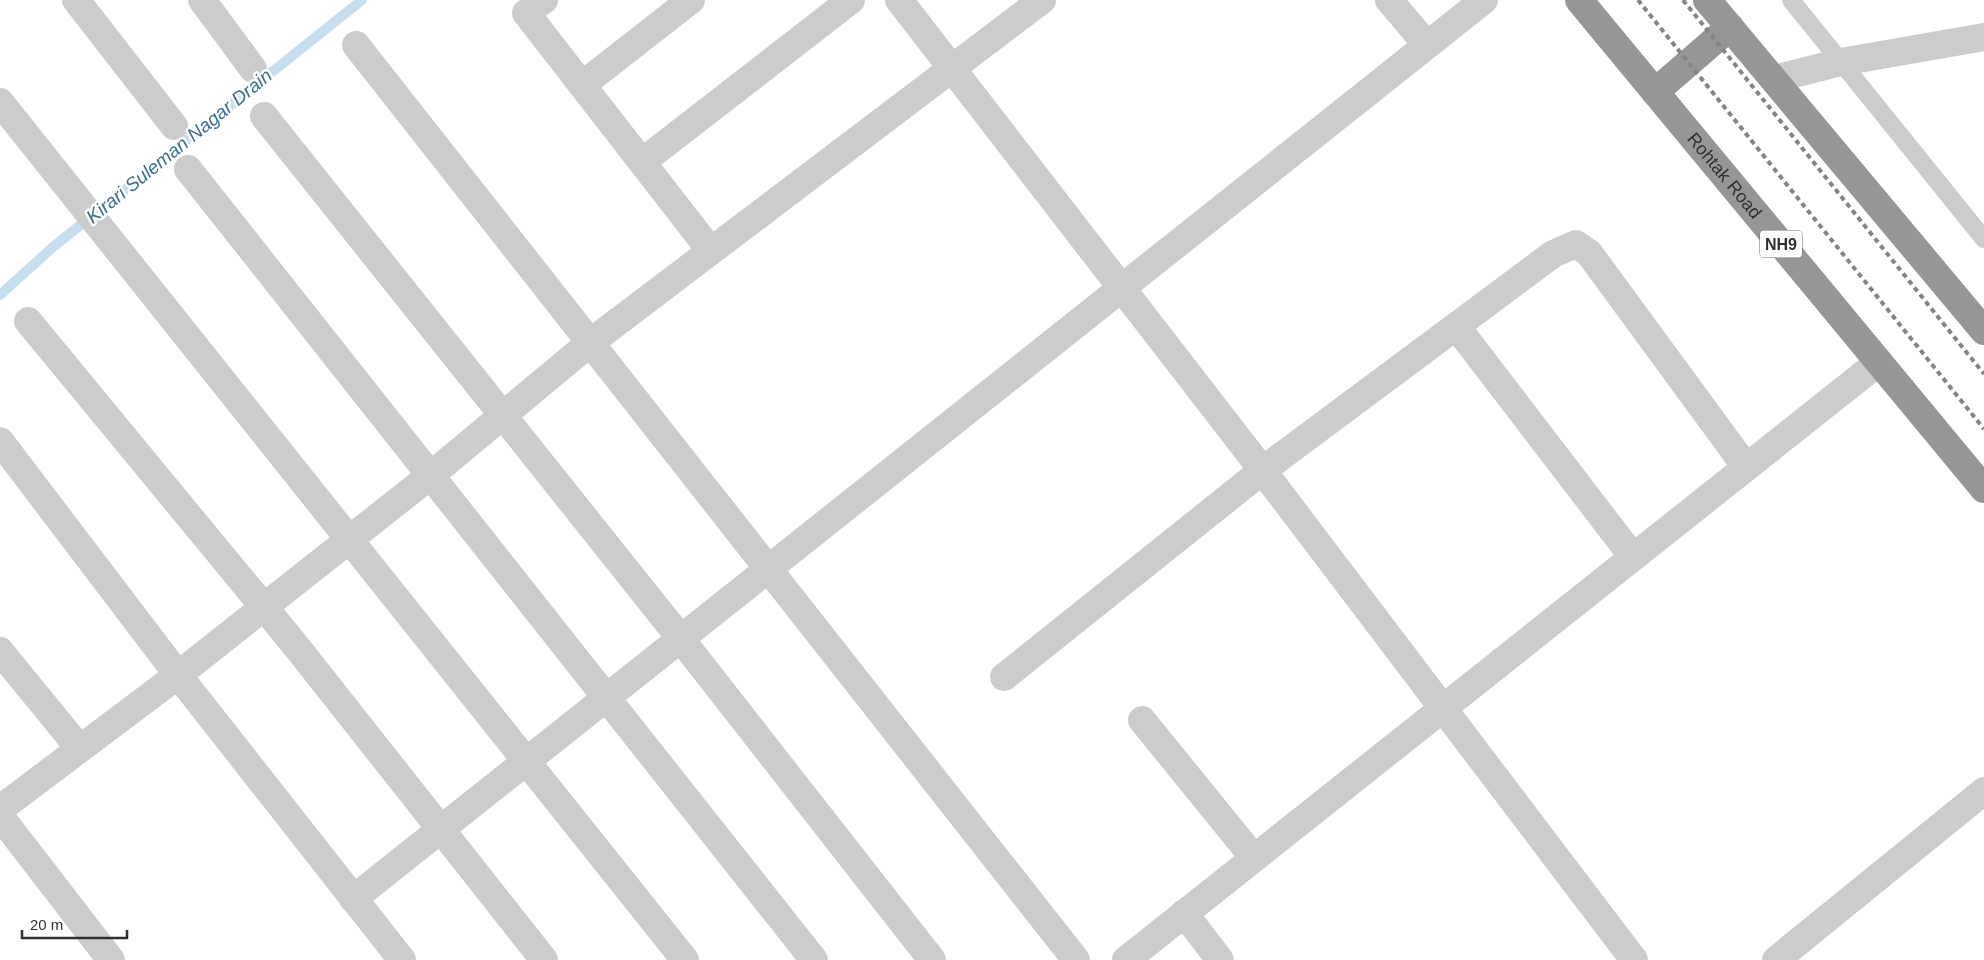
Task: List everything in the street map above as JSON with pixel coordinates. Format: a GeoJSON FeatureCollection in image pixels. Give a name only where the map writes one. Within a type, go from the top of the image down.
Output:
{"type":"FeatureCollection","features":[{"type":"Feature","properties":{"kind":"highway","name":"Rohtak Road"},"geometry":{"type":"LineString","coordinates":[[1579,0],[1984,489]]}},
{"type":"Feature","properties":{"kind":"highway"},"geometry":{"type":"LineString","coordinates":[[1708,0],[1984,330]]}},
{"type":"Feature","properties":{"kind":"highway"},"geometry":{"type":"LineString","coordinates":[[1655,92],[1730,27]]}},
{"type":"Feature","properties":{"kind":"street"},"geometry":{"type":"LineString","coordinates":[[76,0],[174,126]]}},
{"type":"Feature","properties":{"kind":"street"},"geometry":{"type":"LineString","coordinates":[[202,0],[253,69]]}},
{"type":"Feature","properties":{"kind":"street"},"geometry":{"type":"LineString","coordinates":[[544,0],[526,13],[711,251]]}},
{"type":"Feature","properties":{"kind":"street"},"geometry":{"type":"LineString","coordinates":[[582,85],[691,0]]}},
{"type":"Feature","properties":{"kind":"street"},"geometry":{"type":"LineString","coordinates":[[642,162],[851,0]]}},
{"type":"Feature","properties":{"kind":"street"},"geometry":{"type":"LineString","coordinates":[[899,0],[1262,470],[1634,960]]}},
{"type":"Feature","properties":{"kind":"street"},"geometry":{"type":"LineString","coordinates":[[0,809],[178,675],[431,475],[591,342],[1042,0]]}},
{"type":"Feature","properties":{"kind":"street"},"geometry":{"type":"LineString","coordinates":[[1389,0],[1427,45]]}},
{"type":"Feature","properties":{"kind":"street"},"geometry":{"type":"LineString","coordinates":[[353,899],[1484,0]]}},
{"type":"Feature","properties":{"kind":"street"},"geometry":{"type":"LineString","coordinates":[[1774,79],[1841,62],[1984,37]]}},
{"type":"Feature","properties":{"kind":"street"},"geometry":{"type":"LineString","coordinates":[[356,45],[1076,960]]}},
{"type":"Feature","properties":{"kind":"street"},"geometry":{"type":"LineString","coordinates":[[0,102],[75,198],[528,760],[685,960]]}},
{"type":"Feature","properties":{"kind":"street"},"geometry":{"type":"LineString","coordinates":[[264,116],[680,639],[932,960]]}},
{"type":"Feature","properties":{"kind":"street"},"geometry":{"type":"LineString","coordinates":[[188,169],[814,960]]}},
{"type":"Feature","properties":{"kind":"street"},"geometry":{"type":"LineString","coordinates":[[1004,677],[1262,470],[1553,254],[1576,244],[1589,253],[1746,467]]}},
{"type":"Feature","properties":{"kind":"street"},"geometry":{"type":"LineString","coordinates":[[28,321],[263,606],[544,960]]}},
{"type":"Feature","properties":{"kind":"street"},"geometry":{"type":"LineString","coordinates":[[1456,326],[1633,557]]}},
{"type":"Feature","properties":{"kind":"street"},"geometry":{"type":"LineString","coordinates":[[1126,960],[1442,707],[1879,362]]}},
{"type":"Feature","properties":{"kind":"street"},"geometry":{"type":"LineString","coordinates":[[0,440],[178,675],[402,960]]}},
{"type":"Feature","properties":{"kind":"street"},"geometry":{"type":"LineString","coordinates":[[0,651],[80,749]]}},
{"type":"Feature","properties":{"kind":"street"},"geometry":{"type":"LineString","coordinates":[[1142,720],[1254,858]]}},
{"type":"Feature","properties":{"kind":"street"},"geometry":{"type":"LineString","coordinates":[[1776,960],[1984,791]]}},
{"type":"Feature","properties":{"kind":"street"},"geometry":{"type":"LineString","coordinates":[[0,816],[111,960]]}},
{"type":"Feature","properties":{"kind":"street"},"geometry":{"type":"LineString","coordinates":[[1184,914],[1220,960]]}},
{"type":"Feature","properties":{"kind":"lane"},"geometry":{"type":"LineString","coordinates":[[1791,0],[1984,240]]}},
{"type":"Feature","properties":{"kind":"waterway","name":"Kirari Suleman Nagar Drain"},"geometry":{"type":"LineString","coordinates":[[0,295],[53,247],[362,0]]}},
{"type":"Feature","properties":{"kind":"railway"},"geometry":{"type":"LineString","coordinates":[[1638,0],[1984,429]]}},
{"type":"Feature","properties":{"kind":"railway"},"geometry":{"type":"LineString","coordinates":[[1683,0],[1984,374]]}}]}
